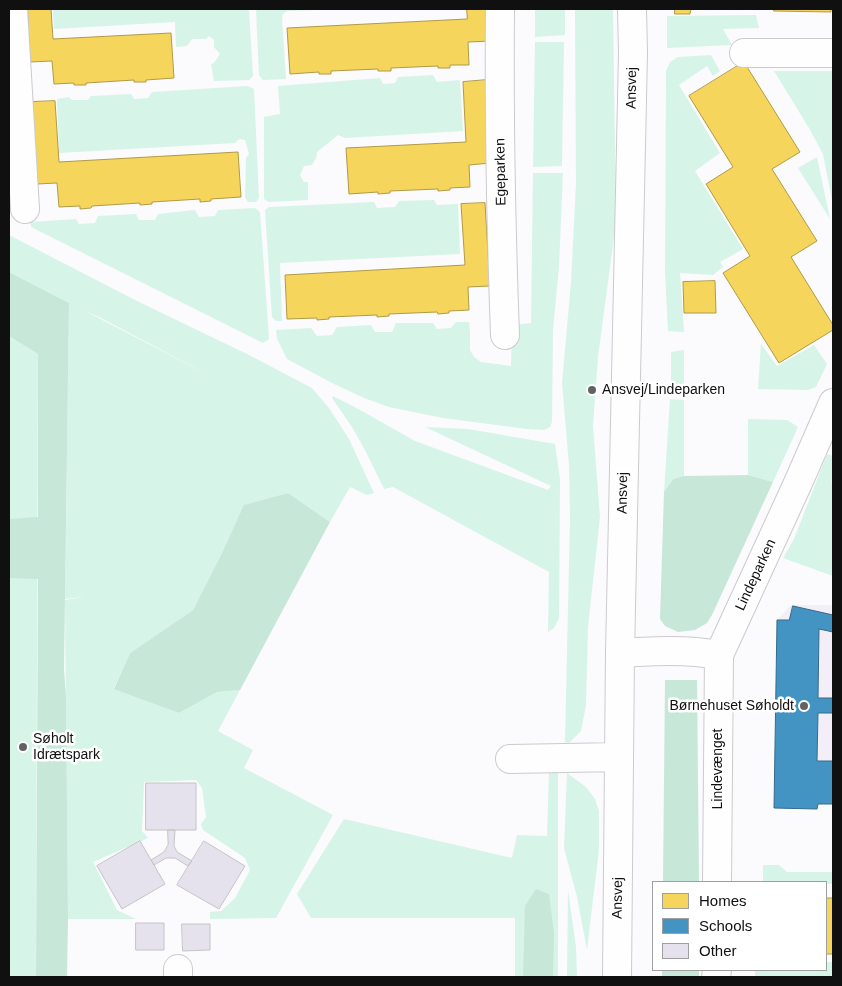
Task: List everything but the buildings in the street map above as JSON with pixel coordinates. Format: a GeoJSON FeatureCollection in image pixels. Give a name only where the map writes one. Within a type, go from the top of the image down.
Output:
{"type":"FeatureCollection","features":[{"type":"Feature","properties":{"kind":"street"},"geometry":{"type":"LineString","coordinates":[[13,9],[26,210]]}},
{"type":"Feature","properties":{"kind":"street","name":"Egeparken"},"geometry":{"type":"LineString","coordinates":[[500,9],[500,186],[505,335]]}},
{"type":"Feature","properties":{"kind":"street","name":"Ansvej"},"geometry":{"type":"LineString","coordinates":[[617,977],[620,653],[632,9]]}},
{"type":"Feature","properties":{"kind":"street"},"geometry":{"type":"LineString","coordinates":[[744,54],[833,53]]}},
{"type":"Feature","properties":{"kind":"street","name":"Lindeparken"},"geometry":{"type":"LineString","coordinates":[[719,656],[833,403]]}},
{"type":"Feature","properties":{"kind":"street"},"geometry":{"type":"LineString","coordinates":[[620,653],[653,651],[699,652],[719,656]]}},
{"type":"Feature","properties":{"kind":"street","name":"Lindevænget"},"geometry":{"type":"LineString","coordinates":[[717,881],[719,656]]}},
{"type":"Feature","properties":{"kind":"street"},"geometry":{"type":"LineString","coordinates":[[510,759],[619,757]]}},
{"type":"Feature","properties":{"kind":"shaded area","name":"Børnehuset Søholdt"},"geometry":{"type":"Polygon","coordinates":[[[791,605],[833,606],[833,804],[818,804],[817,809],[774,808],[777,620],[791,605]]]}},
{"type":"Feature","properties":{"kind":"green space"},"geometry":{"type":"Polygon","coordinates":[[[53,9],[249,9],[253,76],[249,80],[214,81],[211,64],[214,63],[220,54],[214,47],[214,40],[209,36],[206,39],[192,39],[187,46],[176,47],[175,22],[54,29],[53,9]]]}},
{"type":"Feature","properties":{"kind":"green space"},"geometry":{"type":"Polygon","coordinates":[[[256,9],[349,9],[287,11],[283,14],[286,79],[263,80],[259,75],[256,9]]]}},
{"type":"Feature","properties":{"kind":"green space"},"geometry":{"type":"Polygon","coordinates":[[[535,9],[565,9],[565,35],[535,37],[535,9]]]}},
{"type":"Feature","properties":{"kind":"green space"},"geometry":{"type":"Polygon","coordinates":[[[575,9],[613,9],[616,222],[598,357],[593,426],[600,517],[588,627],[586,705],[581,731],[569,743],[565,742],[570,519],[569,465],[562,383],[571,282],[576,184],[575,9]]]}},
{"type":"Feature","properties":{"kind":"green space"},"geometry":{"type":"Polygon","coordinates":[[[756,15],[759,28],[723,29],[732,45],[667,48],[667,16],[756,15]]]}},
{"type":"Feature","properties":{"kind":"green space"},"geometry":{"type":"Polygon","coordinates":[[[535,42],[564,42],[562,166],[533,167],[535,42]]]}},
{"type":"Feature","properties":{"kind":"green space"},"geometry":{"type":"Polygon","coordinates":[[[711,55],[720,71],[713,76],[707,66],[679,85],[720,153],[695,171],[743,249],[720,262],[723,267],[713,275],[680,273],[684,332],[668,331],[665,272],[666,71],[670,62],[678,57],[711,55]]]}},
{"type":"Feature","properties":{"kind":"green space"},"geometry":{"type":"Polygon","coordinates":[[[774,71],[833,71],[833,206],[823,154],[774,71]]]}},
{"type":"Feature","properties":{"kind":"green space"},"geometry":{"type":"Polygon","coordinates":[[[433,75],[437,82],[460,80],[463,131],[345,138],[338,135],[317,152],[312,165],[304,166],[300,175],[304,182],[308,182],[308,200],[269,202],[264,199],[264,117],[280,114],[278,86],[380,78],[383,84],[395,83],[398,77],[433,75]]]}},
{"type":"Feature","properties":{"kind":"green space"},"geometry":{"type":"Polygon","coordinates":[[[248,86],[254,89],[259,198],[256,202],[248,202],[245,197],[246,158],[249,154],[245,140],[239,139],[235,143],[59,153],[57,99],[69,97],[72,100],[88,100],[91,96],[131,94],[134,99],[148,98],[152,92],[248,86]]]}},
{"type":"Feature","properties":{"kind":"green space"},"geometry":{"type":"Polygon","coordinates":[[[817,157],[830,219],[798,168],[817,157]]]}},
{"type":"Feature","properties":{"kind":"green space"},"geometry":{"type":"Polygon","coordinates":[[[533,173],[563,173],[559,266],[553,330],[552,422],[550,427],[544,430],[527,429],[443,418],[389,407],[332,383],[287,359],[277,339],[276,330],[311,328],[317,336],[332,335],[337,327],[371,325],[375,332],[392,332],[396,323],[433,323],[437,329],[451,328],[456,322],[469,322],[470,350],[474,357],[481,362],[511,366],[512,325],[531,323],[533,173]]]}},
{"type":"Feature","properties":{"kind":"green space"},"geometry":{"type":"Polygon","coordinates":[[[434,200],[437,205],[458,204],[460,254],[280,263],[282,321],[276,321],[272,317],[265,210],[269,207],[374,202],[377,208],[395,207],[399,201],[434,200]]]}},
{"type":"Feature","properties":{"kind":"green space"},"geometry":{"type":"Polygon","coordinates":[[[255,208],[260,212],[269,339],[263,343],[31,227],[30,222],[76,219],[79,224],[95,223],[98,216],[136,214],[139,220],[155,220],[158,214],[195,210],[199,217],[215,216],[218,210],[255,208]]]}},
{"type":"Feature","properties":{"kind":"green space"},"geometry":{"type":"Polygon","coordinates":[[[9,235],[312,388],[329,408],[349,439],[374,493],[367,495],[350,487],[330,522],[288,493],[245,505],[193,610],[130,653],[114,688],[179,713],[217,692],[240,690],[218,731],[253,750],[244,768],[333,815],[276,918],[210,919],[210,912],[221,911],[235,898],[250,870],[245,858],[203,830],[201,824],[206,817],[202,788],[196,780],[144,782],[142,831],[148,838],[93,862],[117,910],[136,919],[68,919],[65,600],[84,597],[65,599],[69,303],[9,272],[9,235]],[[85,311],[222,382],[101,318],[85,311]]]}},
{"type":"Feature","properties":{"kind":"green space"},"geometry":{"type":"Polygon","coordinates":[[[9,272],[69,303],[64,670],[66,697],[67,977],[36,977],[38,579],[9,578],[9,519],[38,517],[38,354],[9,336],[9,272]]]}},
{"type":"Feature","properties":{"kind":"green space","name":"Søholt Idrætspark"},"geometry":{"type":"Polygon","coordinates":[[[9,336],[38,354],[36,977],[9,977],[9,336]]]}},
{"type":"Feature","properties":{"kind":"green space"},"geometry":{"type":"Polygon","coordinates":[[[761,344],[777,366],[814,345],[827,364],[816,387],[808,390],[758,389],[761,344]]]}},
{"type":"Feature","properties":{"kind":"green space"},"geometry":{"type":"Polygon","coordinates":[[[684,350],[684,388],[671,386],[671,352],[684,350]]]}},
{"type":"Feature","properties":{"kind":"green space"},"geometry":{"type":"Polygon","coordinates":[[[333,396],[415,441],[548,490],[551,486],[425,427],[468,429],[555,444],[560,479],[559,618],[554,628],[548,632],[549,572],[393,487],[384,489],[367,454],[352,427],[332,398],[333,396]]]}},
{"type":"Feature","properties":{"kind":"green space"},"geometry":{"type":"Polygon","coordinates":[[[670,399],[684,400],[684,476],[673,479],[664,492],[670,399]]]}},
{"type":"Feature","properties":{"kind":"green space"},"geometry":{"type":"Polygon","coordinates":[[[748,419],[787,420],[798,427],[773,482],[748,475],[748,419]]]}},
{"type":"Feature","properties":{"kind":"green space"},"geometry":{"type":"Polygon","coordinates":[[[827,454],[833,456],[833,480],[831,481],[833,485],[833,576],[783,558],[794,539],[827,454]]]}},
{"type":"Feature","properties":{"kind":"green space"},"geometry":{"type":"Polygon","coordinates":[[[748,475],[773,482],[712,615],[707,623],[695,630],[678,632],[665,626],[660,619],[664,492],[673,479],[684,476],[748,475]]]}},
{"type":"Feature","properties":{"kind":"green space"},"geometry":{"type":"Polygon","coordinates":[[[288,493],[330,522],[240,690],[217,692],[179,713],[114,689],[130,653],[193,610],[244,505],[288,493]]]}},
{"type":"Feature","properties":{"kind":"green space"},"geometry":{"type":"Polygon","coordinates":[[[665,680],[697,680],[699,881],[663,881],[665,680]]]}},
{"type":"Feature","properties":{"kind":"green space"},"geometry":{"type":"Polygon","coordinates":[[[549,771],[558,773],[558,977],[515,977],[515,918],[311,918],[297,894],[344,819],[512,858],[517,835],[547,836],[549,771]]]}},
{"type":"Feature","properties":{"kind":"green space"},"geometry":{"type":"Polygon","coordinates":[[[567,773],[586,787],[595,799],[599,811],[599,849],[587,950],[577,897],[564,848],[567,773]]]}},
{"type":"Feature","properties":{"kind":"green space"},"geometry":{"type":"Polygon","coordinates":[[[763,865],[779,865],[787,872],[833,872],[833,884],[827,884],[827,881],[763,881],[763,865]]]}},
{"type":"Feature","properties":{"kind":"green space"},"geometry":{"type":"Polygon","coordinates":[[[536,889],[549,894],[554,933],[553,977],[523,977],[525,906],[536,889]]]}},
{"type":"Feature","properties":{"kind":"green space"},"geometry":{"type":"Polygon","coordinates":[[[568,890],[576,947],[577,977],[567,977],[568,890]]]}},
{"type":"Feature","properties":{"kind":"green space"},"geometry":{"type":"Polygon","coordinates":[[[827,962],[833,962],[833,977],[755,977],[755,971],[827,971],[827,962]]]}},
{"type":"Feature","properties":{"kind":"green space"},"geometry":{"type":"Polygon","coordinates":[[[662,971],[699,971],[699,977],[662,977],[662,971]]]}},
{"type":"Feature","properties":{"kind":"place","name":"Ansvej/Lindeparken"},"geometry":{"type":"Point","coordinates":[592,390]}},
{"type":"Feature","properties":{"kind":"place","name":"Børnehuset Søholdt"},"geometry":{"type":"Point","coordinates":[804,706]}},
{"type":"Feature","properties":{"kind":"place","name":"Søholt Idrætspark"},"geometry":{"type":"Point","coordinates":[23,747]}}]}
